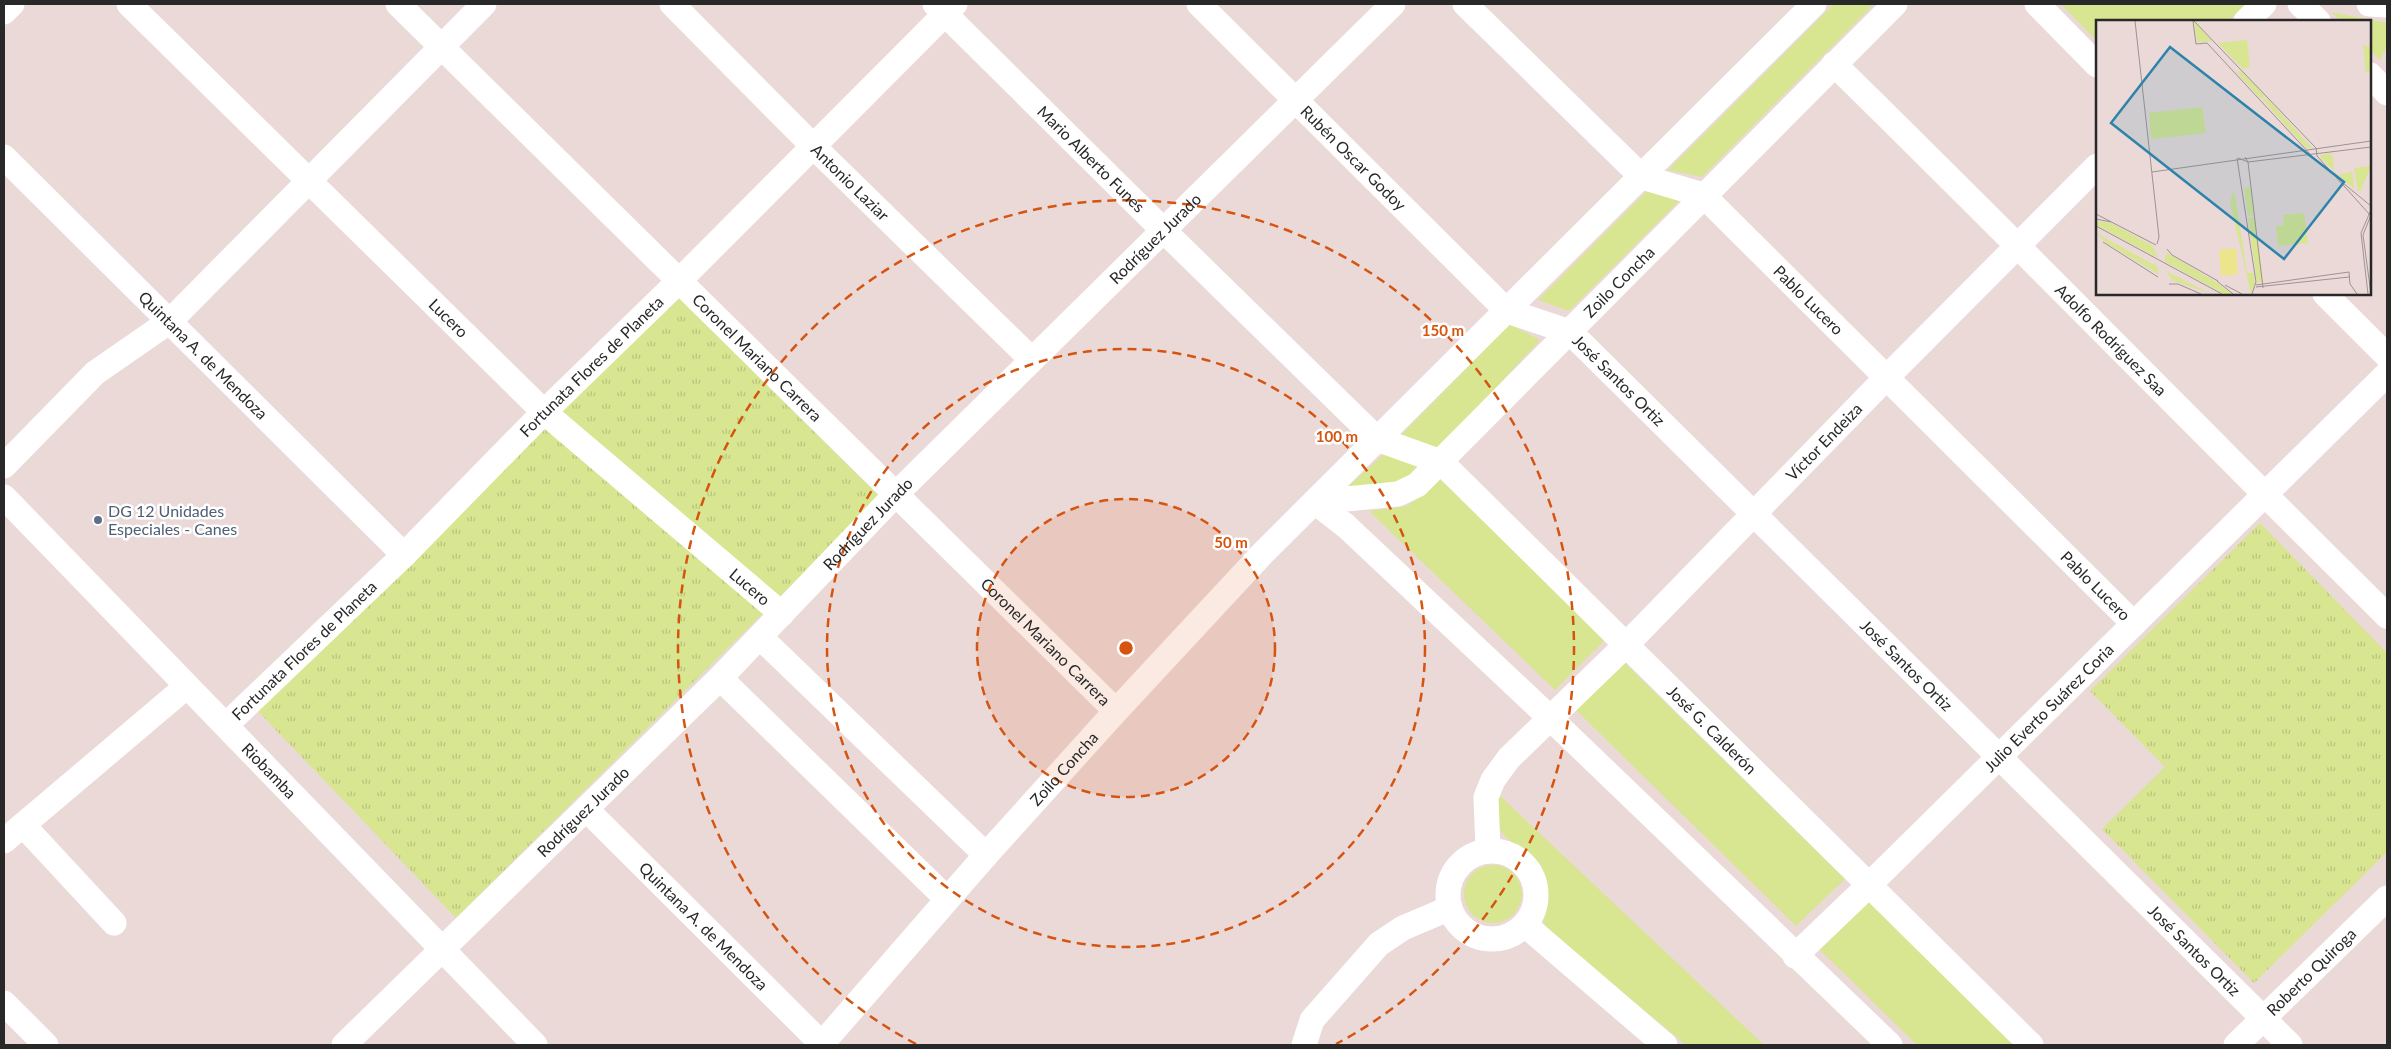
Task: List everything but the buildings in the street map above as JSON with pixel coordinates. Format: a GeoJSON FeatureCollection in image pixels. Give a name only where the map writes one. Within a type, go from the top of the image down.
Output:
{"type":"FeatureCollection","features":[{"type":"Feature","properties":{"kind":"street"},"geometry":{"type":"LineString","coordinates":[[4,12],[12,4]]}},
{"type":"Feature","properties":{"kind":"street","name":"Lucero"},"geometry":{"type":"LineString","coordinates":[[129,4],[544,412],[782,614]]}},
{"type":"Feature","properties":{"kind":"street","name":"Coronel Mariano Carrera"},"geometry":{"type":"LineString","coordinates":[[398,4],[1116,711]]}},
{"type":"Feature","properties":{"kind":"street"},"geometry":{"type":"LineString","coordinates":[[4,466],[96,373],[170,321],[484,4]]}},
{"type":"Feature","properties":{"kind":"street","name":"Antonio Laziar"},"geometry":{"type":"LineString","coordinates":[[672,4],[813,146],[1031,359]]}},
{"type":"Feature","properties":{"kind":"street","name":"Rubén Oscar Godoy"},"geometry":{"type":"LineString","coordinates":[[1199,4],[1294,101],[1507,311]]}},
{"type":"Feature","properties":{"kind":"street","name":"Rodríguez Jurado"},"geometry":{"type":"LineString","coordinates":[[344,1045],[720,678],[896,494],[1393,4]]}},
{"type":"Feature","properties":{"kind":"street","name":"Pablo Lucero"},"geometry":{"type":"LineString","coordinates":[[1465,4],[1642,177],[1703,195],[2134,624]]}},
{"type":"Feature","properties":{"kind":"street","name":"Zoilo Concha"},"geometry":{"type":"LineString","coordinates":[[821,1045],[986,855],[1116,711],[1262,554],[1814,4]]}},
{"type":"Feature","properties":{"kind":"street","name":"Zoilo Concha"},"geometry":{"type":"LineString","coordinates":[[1315,502],[1398,494],[1417,485],[1570,332],[1703,195],[1895,4]]}},
{"type":"Feature","properties":{"kind":"street"},"geometry":{"type":"LineString","coordinates":[[2037,4],[2096,64]]}},
{"type":"Feature","properties":{"kind":"street"},"geometry":{"type":"LineString","coordinates":[[2247,20],[2264,4]]}},
{"type":"Feature","properties":{"kind":"street"},"geometry":{"type":"LineString","coordinates":[[2300,4],[2317,20]]}},
{"type":"Feature","properties":{"kind":"street","name":"Fortunata Flores de Planeta"},"geometry":{"type":"LineString","coordinates":[[226,725],[404,555],[544,412],[679,281],[813,146],[945,7]]}},
{"type":"Feature","properties":{"kind":"street","name":"Mario Alberto Funes"},"geometry":{"type":"LineString","coordinates":[[945,7],[1162,230],[1377,439]]}},
{"type":"Feature","properties":{"kind":"street","name":"Adolfo Rodríguez Saa"},"geometry":{"type":"LineString","coordinates":[[1834,64],[2019,245],[2387,616]]}},
{"type":"Feature","properties":{"kind":"street","name":"Quintana A. de Mendoza"},"geometry":{"type":"LineString","coordinates":[[4,157],[404,555]]}},
{"type":"Feature","properties":{"kind":"street","name":"Víctor Endeiza"},"geometry":{"type":"LineString","coordinates":[[1488,850],[1486,797],[1493,780],[1509,758],[1626,644],[2096,167]]}},
{"type":"Feature","properties":{"kind":"street"},"geometry":{"type":"LineString","coordinates":[[2326,295],[2387,356]]}},
{"type":"Feature","properties":{"kind":"street","name":"José Santos Ortiz"},"geometry":{"type":"LineString","coordinates":[[1507,311],[1570,332],[1754,513],[1998,758],[2290,1045]]}},
{"type":"Feature","properties":{"kind":"street","name":"Julio Everto Suárez Coria"},"geometry":{"type":"LineString","coordinates":[[1795,956],[2387,374]]}},
{"type":"Feature","properties":{"kind":"street","name":"José G. Calderón"},"geometry":{"type":"LineString","coordinates":[[1377,439],[1441,462],[2030,1045]]}},
{"type":"Feature","properties":{"kind":"street","name":"Riobamba"},"geometry":{"type":"LineString","coordinates":[[4,497],[535,1045]]}},
{"type":"Feature","properties":{"kind":"street"},"geometry":{"type":"LineString","coordinates":[[1315,502],[1346,526],[1549,717],[1795,956],[1890,1045]]}},
{"type":"Feature","properties":{"kind":"street"},"geometry":{"type":"LineString","coordinates":[[760,637],[986,855]]}},
{"type":"Feature","properties":{"kind":"street"},"geometry":{"type":"LineString","coordinates":[[720,678],[947,899]]}},
{"type":"Feature","properties":{"kind":"street"},"geometry":{"type":"LineString","coordinates":[[4,841],[187,686]]}},
{"type":"Feature","properties":{"kind":"street","name":"Quintana A. de Mendoza"},"geometry":{"type":"LineString","coordinates":[[586,809],[821,1045]]}},
{"type":"Feature","properties":{"kind":"street"},"geometry":{"type":"LineString","coordinates":[[23,825],[114,923]]}},
{"type":"Feature","properties":{"kind":"street"},"geometry":{"type":"LineString","coordinates":[[1488,850],[1502,851],[1514,856],[1525,864],[1532,875],[1536,887],[1537,901],[1533,913],[1526,924],[1515,933],[1503,938],[1490,939],[1476,936],[1465,930],[1456,920],[1450,908],[1448,896],[1450,882],[1456,870],[1464,860],[1488,850]]}},
{"type":"Feature","properties":{"kind":"street","name":"Roberto Quiroga"},"geometry":{"type":"LineString","coordinates":[[2236,1045],[2387,898]]}},
{"type":"Feature","properties":{"kind":"street"},"geometry":{"type":"LineString","coordinates":[[1304,1045],[1312,1020],[1379,944],[1403,928],[1450,908]]}},
{"type":"Feature","properties":{"kind":"street"},"geometry":{"type":"LineString","coordinates":[[1526,924],[1664,1045]]}},
{"type":"Feature","properties":{"kind":"street"},"geometry":{"type":"LineString","coordinates":[[4,1003],[46,1045]]}},
{"type":"Feature","properties":{"kind":"green space"},"geometry":{"type":"Polygon","coordinates":[[[1834,4],[1874,4],[1702,177],[1668,170],[1834,4]]]}},
{"type":"Feature","properties":{"kind":"green space"},"geometry":{"type":"Polygon","coordinates":[[[2061,4],[2246,4],[2229,20],[2096,20],[2096,40],[2061,4]]]}},
{"type":"Feature","properties":{"kind":"green space"},"geometry":{"type":"Polygon","coordinates":[[[2331,12],[2387,23],[2387,47],[2380,60],[2371,51],[2371,20],[2340,20],[2331,12]]]}},
{"type":"Feature","properties":{"kind":"green space"},"geometry":{"type":"Polygon","coordinates":[[[1650,188],[1680,200],[1569,311],[1538,300],[1650,188]]]}},
{"type":"Feature","properties":{"kind":"green space"},"geometry":{"type":"Polygon","coordinates":[[[676,295],[880,497],[456,918],[253,706],[676,295]]]}},
{"type":"Feature","properties":{"kind":"green space"},"geometry":{"type":"Polygon","coordinates":[[[1510,324],[1540,340],[1437,451],[1400,436],[1510,324]]]}},
{"type":"Feature","properties":{"kind":"green space"},"geometry":{"type":"Polygon","coordinates":[[[1385,453],[1418,466],[1404,481],[1386,486],[1349,486],[1385,453]]]}},
{"type":"Feature","properties":{"kind":"green space"},"geometry":{"type":"Polygon","coordinates":[[[1439,478],[1606,639],[1555,690],[1369,511],[1408,506],[1439,478]]]}},
{"type":"Feature","properties":{"kind":"green space"},"geometry":{"type":"Polygon","coordinates":[[[2260,523],[2387,653],[2387,852],[2254,983],[2102,829],[2165,767],[2090,691],[2260,523]]]}},
{"type":"Feature","properties":{"kind":"green space"},"geometry":{"type":"Polygon","coordinates":[[[1623,661],[1845,879],[1796,926],[1576,710],[1623,661]]]}},
{"type":"Feature","properties":{"kind":"green space"},"geometry":{"type":"Polygon","coordinates":[[[1496,792],[1764,1045],[1686,1045],[1550,932],[1543,921],[1548,904],[1541,865],[1505,837],[1498,822],[1496,792]]]}},
{"type":"Feature","properties":{"kind":"green space"},"geometry":{"type":"Polygon","coordinates":[[[1487,865],[1499,865],[1514,873],[1522,888],[1522,900],[1514,915],[1499,923],[1487,923],[1472,915],[1464,900],[1464,888],[1472,873],[1487,865]]]}},
{"type":"Feature","properties":{"kind":"green space"},"geometry":{"type":"Polygon","coordinates":[[[1865,898],[2015,1045],[1917,1045],[1816,946],[1865,898]]]}},
{"type":"Feature","properties":{"kind":"place","name":"DG 12 Unidades Especiales - Canes"},"geometry":{"type":"Point","coordinates":[98,520]}}]}
